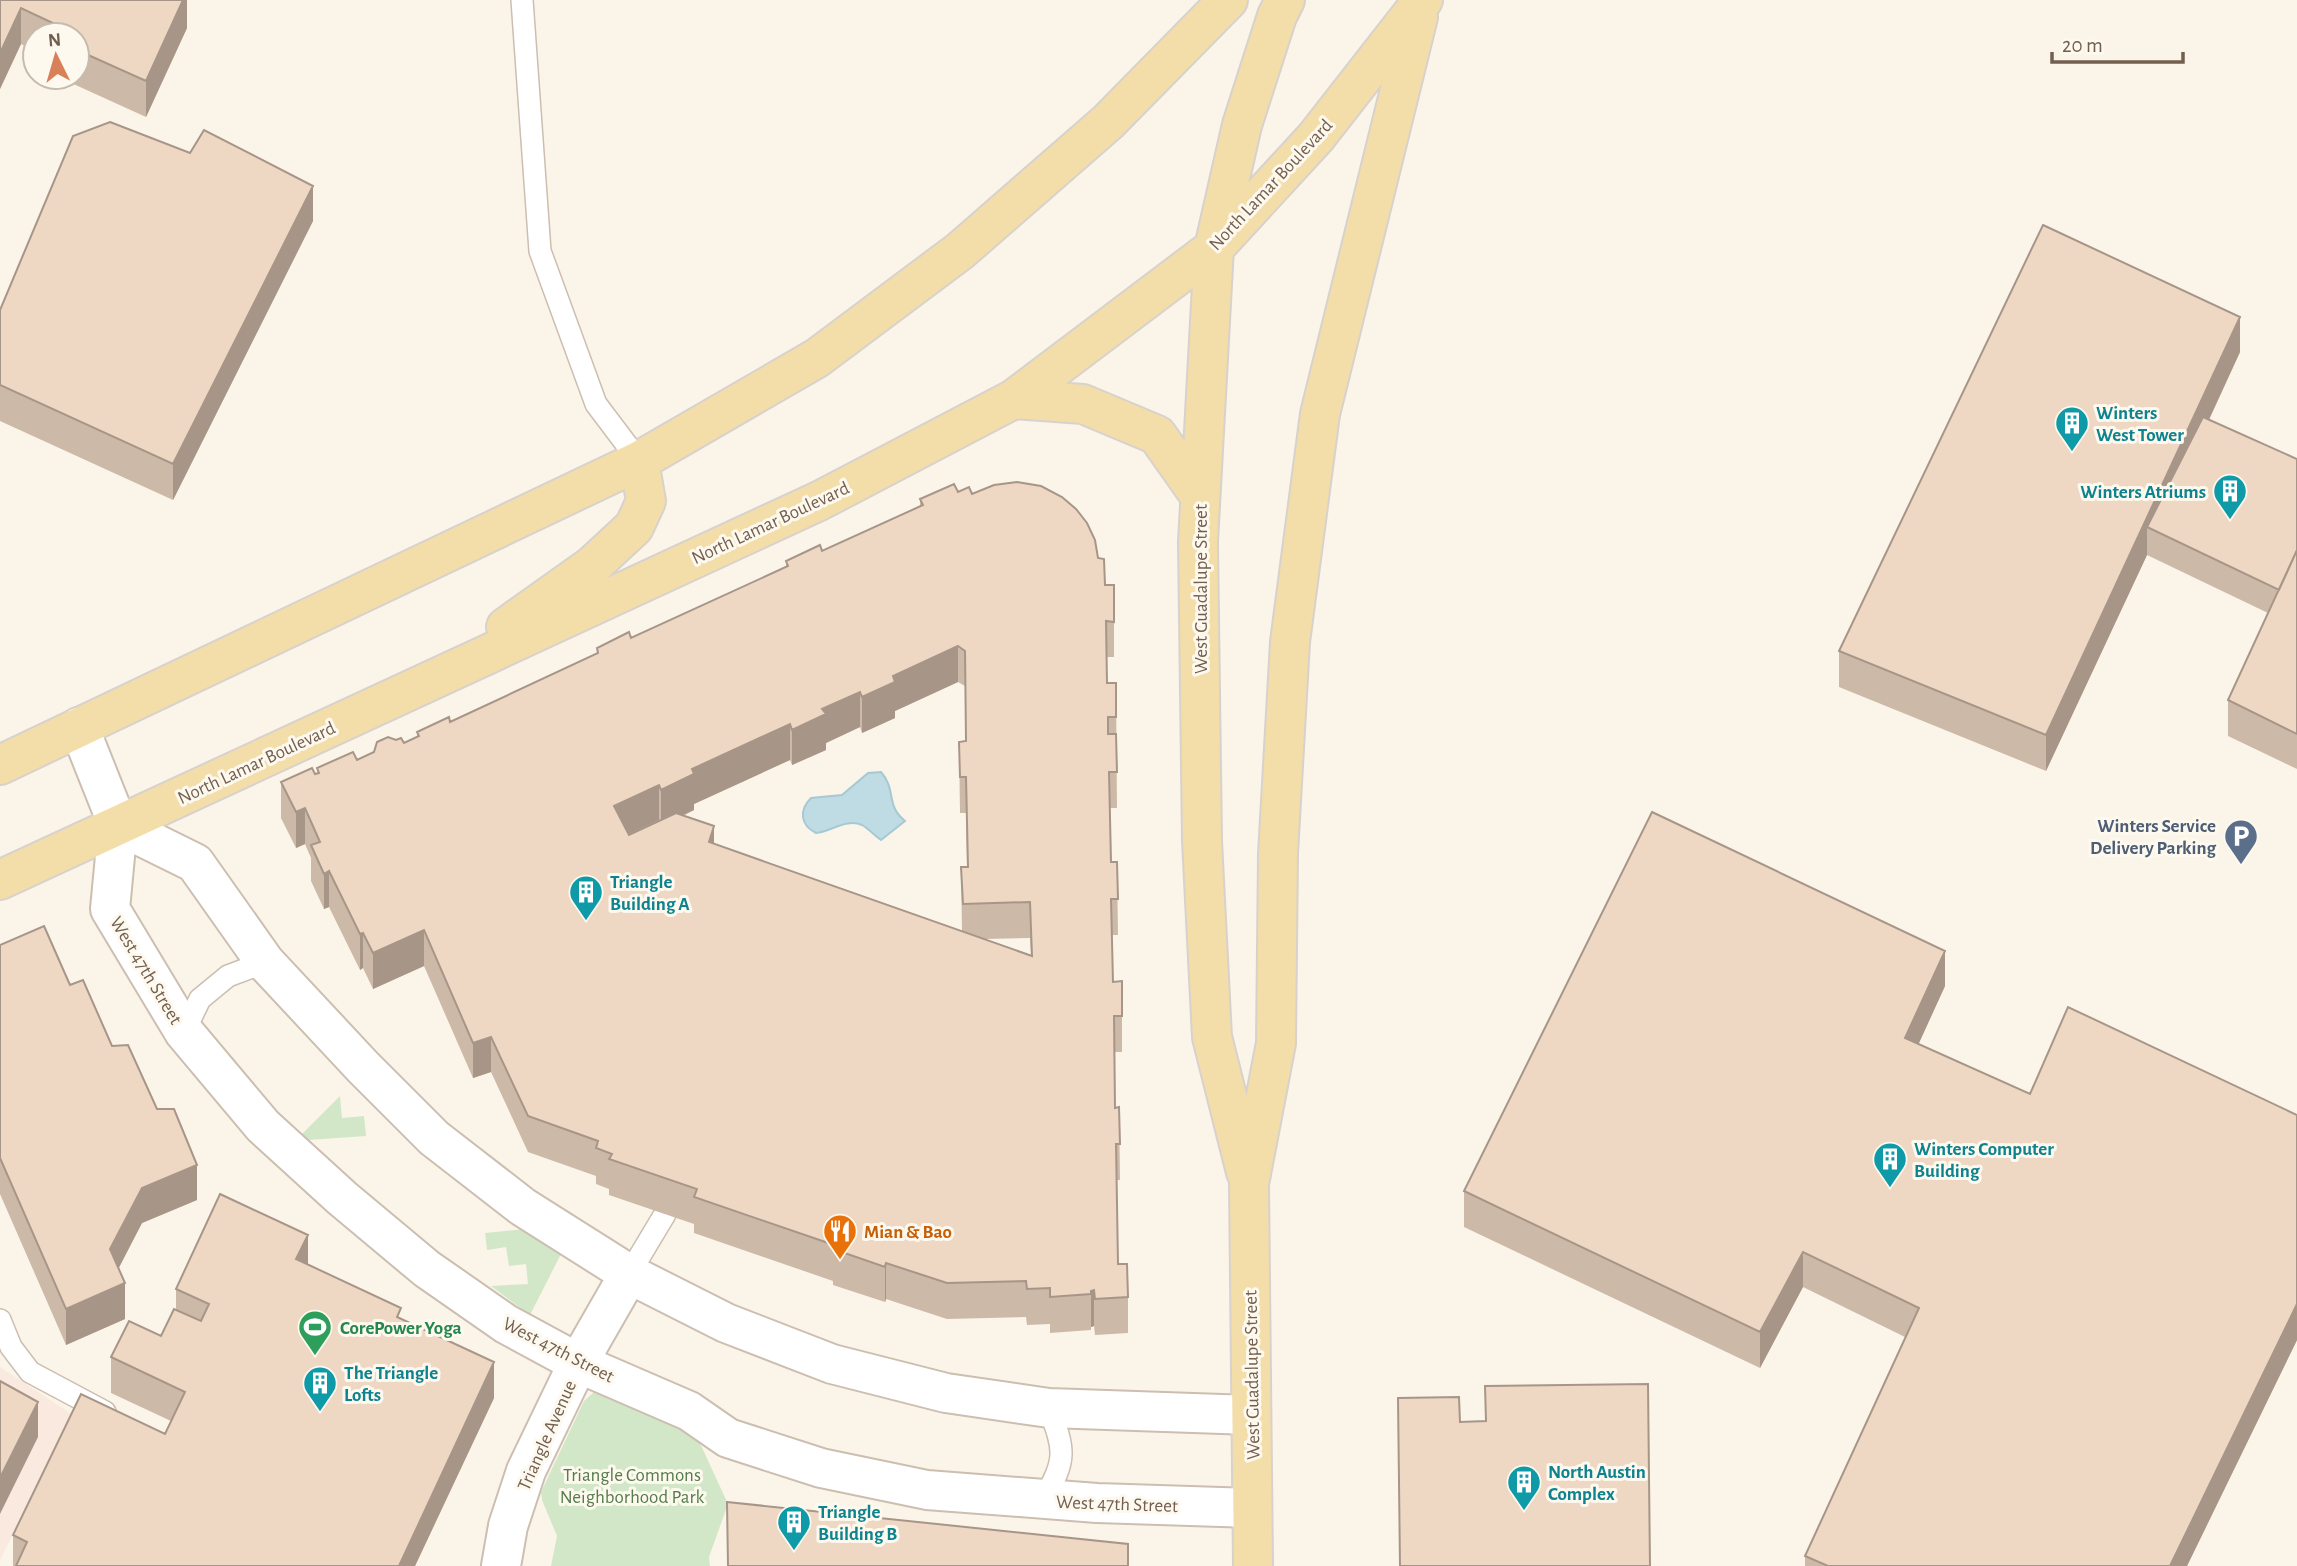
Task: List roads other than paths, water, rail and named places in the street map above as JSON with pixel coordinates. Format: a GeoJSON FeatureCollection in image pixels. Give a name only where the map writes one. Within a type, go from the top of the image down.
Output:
{"type":"FeatureCollection","features":[{"type":"Feature","properties":{"kind":"main road"},"geometry":{"type":"LineString","coordinates":[[0,765],[639,461],[817,358],[960,251],[1108,122],[1228,0]]}},
{"type":"Feature","properties":{"kind":"main road","name":"West Guadalupe Street"},"geometry":{"type":"LineString","coordinates":[[1249,1184],[1212,1037],[1202,841],[1198,542],[1214,248],[1242,125],[1285,0]]}},
{"type":"Feature","properties":{"kind":"main road","name":"West Guadalupe Street"},"geometry":{"type":"LineString","coordinates":[[1254,1566],[1249,1184],[1276,1043],[1278,854],[1290,642],[1320,415],[1422,2]]}},
{"type":"Feature","properties":{"kind":"main road","name":"North Lamar Boulevard"},"geometry":{"type":"LineString","coordinates":[[0,880],[819,501],[1014,399],[1214,248],[1316,137],[1422,2]]}},
{"type":"Feature","properties":{"kind":"main road"},"geometry":{"type":"LineString","coordinates":[[1014,399],[1083,404],[1157,435],[1200,496]]}},
{"type":"Feature","properties":{"kind":"main road"},"geometry":{"type":"LineString","coordinates":[[433,679],[593,565],[634,527],[646,501],[639,461]]}},
{"type":"Feature","properties":{"kind":"street","name":"West 47th Street"},"geometry":{"type":"LineString","coordinates":[[79,727],[118,825],[110,909],[184,1032],[263,1126],[342,1198],[427,1269],[506,1324],[578,1363],[689,1411],[728,1438],[821,1468],[927,1490],[1043,1500],[1252,1508]]}},
{"type":"Feature","properties":{"kind":"street"},"geometry":{"type":"LineString","coordinates":[[118,825],[195,863],[265,962],[434,1138],[523,1207],[629,1274],[726,1323],[832,1364],[946,1393],[1049,1408],[1251,1415]]}},
{"type":"Feature","properties":{"kind":"street","name":"Triangle Avenue"},"geometry":{"type":"LineString","coordinates":[[500,1566],[509,1525],[526,1471],[578,1363],[629,1274]]}},
{"type":"Feature","properties":{"kind":"lane"},"geometry":{"type":"LineString","coordinates":[[522,0],[540,251],[596,404],[639,461]]}},
{"type":"Feature","properties":{"kind":"lane"},"geometry":{"type":"LineString","coordinates":[[184,1032],[201,999],[228,976],[265,962]]}},
{"type":"Feature","properties":{"kind":"lane"},"geometry":{"type":"LineString","coordinates":[[629,1274],[665,1214]]}},
{"type":"Feature","properties":{"kind":"lane"},"geometry":{"type":"LineString","coordinates":[[0,1320],[11,1346],[30,1372],[127,1425]]}},
{"type":"Feature","properties":{"kind":"lane"},"geometry":{"type":"LineString","coordinates":[[1043,1500],[1058,1475],[1062,1444],[1049,1408]]}},
{"type":"Feature","properties":{"kind":"water"},"geometry":{"type":"Polygon","coordinates":[[[881,772],[889,785],[895,809],[905,821],[881,840],[856,823],[816,833],[804,822],[804,807],[811,798],[842,795],[868,773],[881,772]]]}},
{"type":"Feature","properties":{"kind":"place","name":"Winters West Tower"},"geometry":{"type":"Point","coordinates":[2072,453]}},
{"type":"Feature","properties":{"kind":"place","name":"Winters Atriums"},"geometry":{"type":"Point","coordinates":[2230,521]}},
{"type":"Feature","properties":{"kind":"place","name":"Winters Service Delivery Parking"},"geometry":{"type":"Point","coordinates":[2241,866]}},
{"type":"Feature","properties":{"kind":"place","name":"Triangle Building A"},"geometry":{"type":"Point","coordinates":[586,922]}},
{"type":"Feature","properties":{"kind":"place","name":"Winters Computer Building"},"geometry":{"type":"Point","coordinates":[1890,1189]}},
{"type":"Feature","properties":{"kind":"place","name":"Mian & Bao"},"geometry":{"type":"Point","coordinates":[840,1261]}},
{"type":"Feature","properties":{"kind":"place","name":"CorePower Yoga"},"geometry":{"type":"Point","coordinates":[315,1357]}},
{"type":"Feature","properties":{"kind":"place","name":"The Triangle Lofts"},"geometry":{"type":"Point","coordinates":[320,1413]}},
{"type":"Feature","properties":{"kind":"place","name":"North Austin Complex"},"geometry":{"type":"Point","coordinates":[1524,1512]}},
{"type":"Feature","properties":{"kind":"place","name":"Triangle Building B"},"geometry":{"type":"Point","coordinates":[794,1552]}},
{"type":"Feature","properties":{"kind":"park label","name":"Triangle Commons Neighborhood Park"},"geometry":{"type":"Point","coordinates":[632,1485]}}]}
